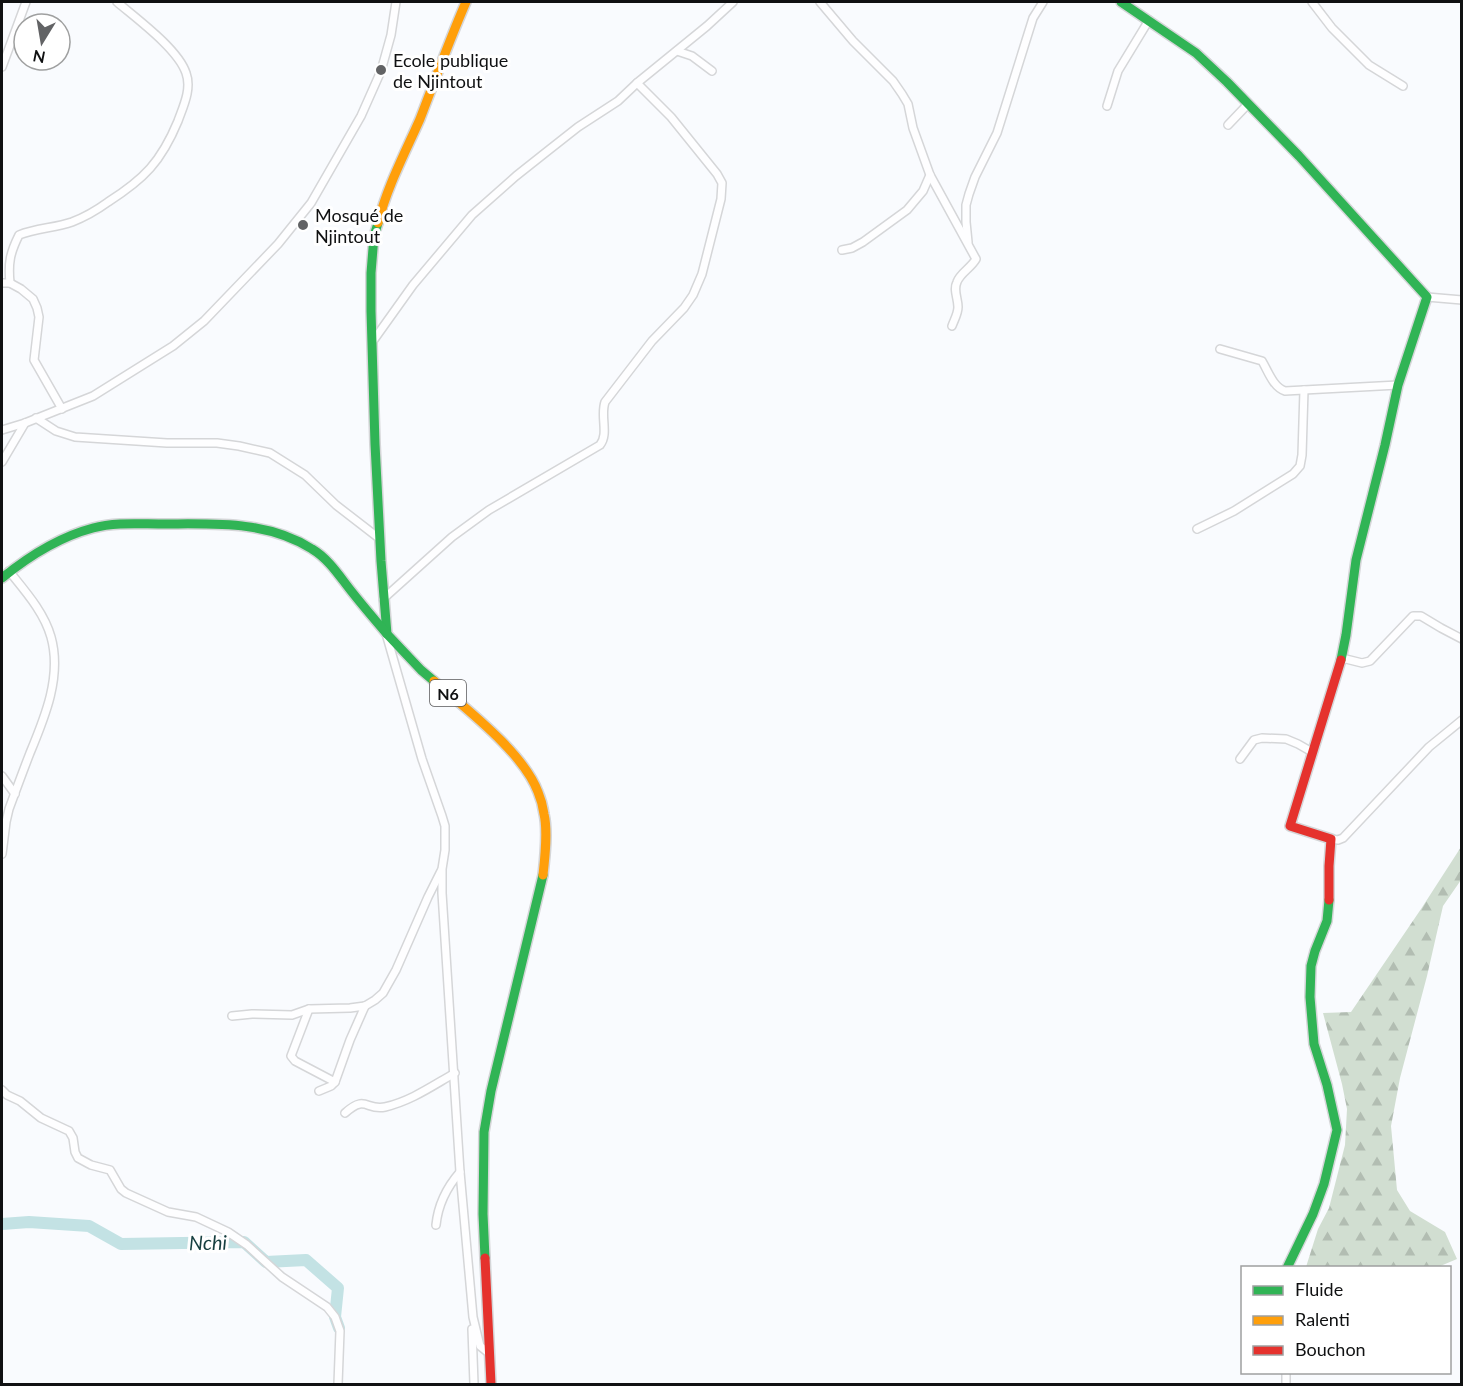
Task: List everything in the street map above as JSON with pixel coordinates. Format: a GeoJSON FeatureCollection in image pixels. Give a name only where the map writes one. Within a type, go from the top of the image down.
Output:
{"type":"FeatureCollection","features":[{"type":"Feature","properties":{"kind":"main road"},"geometry":{"type":"LineString","coordinates":[[387,634],[375,444],[371,311],[372,255],[377,221],[389,188],[420,118],[466,2]]}},
{"type":"Feature","properties":{"kind":"main road"},"geometry":{"type":"LineString","coordinates":[[1121,2],[1196,53],[1227,82],[1299,156],[1427,297],[1398,385],[1356,560],[1342,658],[1290,826],[1331,839],[1329,906],[1327,921],[1311,966],[1310,997],[1314,1044],[1327,1085],[1337,1130],[1324,1184],[1313,1214],[1288,1266]]}},
{"type":"Feature","properties":{"kind":"main road"},"geometry":{"type":"LineString","coordinates":[[5,574],[35,553],[63,538],[104,525],[221,523],[247,525],[282,534],[301,542],[323,556],[387,634]]}},
{"type":"Feature","properties":{"kind":"main road","name":"N6"},"geometry":{"type":"LineString","coordinates":[[387,634],[421,670],[513,753],[538,791],[545,817],[546,845],[543,875],[496,1068],[484,1132],[483,1206],[491,1384]]}},
{"type":"Feature","properties":{"kind":"street"},"geometry":{"type":"LineString","coordinates":[[2,68],[26,2]]}},
{"type":"Feature","properties":{"kind":"street"},"geometry":{"type":"LineString","coordinates":[[10,283],[9,259],[19,236],[26,232],[71,222],[87,215],[125,191],[148,171],[158,158],[170,140],[179,117],[187,92],[186,72],[170,48],[117,2]]}},
{"type":"Feature","properties":{"kind":"street"},"geometry":{"type":"LineString","coordinates":[[2,429],[25,423],[93,396],[173,346],[204,321],[253,271],[295,224],[322,186],[365,108],[387,50],[396,2]]}},
{"type":"Feature","properties":{"kind":"street"},"geometry":{"type":"LineString","coordinates":[[372,342],[408,292],[472,215],[578,128],[618,101],[733,2]]}},
{"type":"Feature","properties":{"kind":"street"},"geometry":{"type":"LineString","coordinates":[[820,2],[853,41],[893,81],[902,94],[908,104],[913,128],[930,175],[976,259],[956,283],[958,312],[952,326]]}},
{"type":"Feature","properties":{"kind":"street"},"geometry":{"type":"LineString","coordinates":[[969,246],[966,222],[966,205],[969,194],[997,133],[1033,18],[1042,2]]}},
{"type":"Feature","properties":{"kind":"street"},"geometry":{"type":"LineString","coordinates":[[1312,2],[1332,28],[1369,64],[1403,86]]}},
{"type":"Feature","properties":{"kind":"street"},"geometry":{"type":"LineString","coordinates":[[1107,106],[1118,71],[1149,20]]}},
{"type":"Feature","properties":{"kind":"street"},"geometry":{"type":"LineString","coordinates":[[677,51],[692,56],[712,71]]}},
{"type":"Feature","properties":{"kind":"street"},"geometry":{"type":"LineString","coordinates":[[383,599],[452,537],[489,510],[600,445],[604,438],[604,402],[652,341],[684,308],[693,295],[702,274],[721,200],[722,183],[690,139],[638,83]]}},
{"type":"Feature","properties":{"kind":"street"},"geometry":{"type":"LineString","coordinates":[[1228,126],[1248,104]]}},
{"type":"Feature","properties":{"kind":"street"},"geometry":{"type":"LineString","coordinates":[[842,250],[863,242],[907,210],[923,191],[930,175]]}},
{"type":"Feature","properties":{"kind":"street"},"geometry":{"type":"LineString","coordinates":[[2,283],[10,283],[21,289],[33,300],[37,308],[39,317],[34,360],[62,409]]}},
{"type":"Feature","properties":{"kind":"street"},"geometry":{"type":"LineString","coordinates":[[1427,297],[1461,300]]}},
{"type":"Feature","properties":{"kind":"street"},"geometry":{"type":"LineString","coordinates":[[1220,348],[1262,361],[1276,385],[1286,391],[1398,385]]}},
{"type":"Feature","properties":{"kind":"street"},"geometry":{"type":"LineString","coordinates":[[1197,529],[1234,511],[1293,474],[1300,466],[1304,390]]}},
{"type":"Feature","properties":{"kind":"street"},"geometry":{"type":"LineString","coordinates":[[36,418],[56,431],[75,437],[167,443],[218,443],[270,453],[305,475],[336,505],[380,539]]}},
{"type":"Feature","properties":{"kind":"street"},"geometry":{"type":"LineString","coordinates":[[2,462],[25,423]]}},
{"type":"Feature","properties":{"kind":"street"},"geometry":{"type":"LineString","coordinates":[[2,854],[6,822],[45,715],[53,683],[54,665],[52,638],[36,606],[5,574]]}},
{"type":"Feature","properties":{"kind":"street"},"geometry":{"type":"LineString","coordinates":[[1342,658],[1362,663],[1370,661],[1413,616],[1417,615],[1461,639]]}},
{"type":"Feature","properties":{"kind":"street"},"geometry":{"type":"LineString","coordinates":[[387,634],[422,759],[445,826],[442,893],[460,1173],[473,1317],[480,1346],[490,1354]]}},
{"type":"Feature","properties":{"kind":"street"},"geometry":{"type":"LineString","coordinates":[[1331,839],[1342,838],[1429,747],[1461,720]]}},
{"type":"Feature","properties":{"kind":"street"},"geometry":{"type":"LineString","coordinates":[[1240,759],[1254,740],[1262,738],[1286,739],[1312,752]]}},
{"type":"Feature","properties":{"kind":"street"},"geometry":{"type":"LineString","coordinates":[[2,776],[15,794]]}},
{"type":"Feature","properties":{"kind":"street"},"geometry":{"type":"LineString","coordinates":[[232,1016],[292,1015],[309,1010],[365,1006],[383,993],[389,984],[442,869]]}},
{"type":"Feature","properties":{"kind":"street"},"geometry":{"type":"LineString","coordinates":[[319,1091],[334,1082],[365,1006]]}},
{"type":"Feature","properties":{"kind":"street"},"geometry":{"type":"LineString","coordinates":[[309,1010],[291,1056],[295,1061],[334,1082]]}},
{"type":"Feature","properties":{"kind":"street"},"geometry":{"type":"LineString","coordinates":[[345,1113],[358,1103],[384,1107],[401,1101],[425,1091],[454,1073]]}},
{"type":"Feature","properties":{"kind":"street"},"geometry":{"type":"LineString","coordinates":[[2,1090],[7,1095],[21,1101],[41,1118],[69,1131],[78,1158],[91,1165],[110,1170],[126,1193],[168,1212],[196,1217],[228,1232],[247,1245],[282,1277],[327,1307],[335,1317],[340,1331],[338,1384]]}},
{"type":"Feature","properties":{"kind":"street"},"geometry":{"type":"LineString","coordinates":[[436,1225],[443,1198],[460,1173]]}},
{"type":"Feature","properties":{"kind":"street"},"geometry":{"type":"LineString","coordinates":[[473,1317],[474,1384]]}},
{"type":"Feature","properties":{"kind":"green space"},"geometry":{"type":"Polygon","coordinates":[[[1461,847],[1461,880],[1443,906],[1400,1078],[1391,1126],[1397,1190],[1410,1211],[1445,1232],[1457,1259],[1440,1266],[1306,1266],[1318,1229],[1329,1208],[1345,1145],[1347,1109],[1323,1013],[1351,1012],[1461,847]]]}},
{"type":"Feature","properties":{"kind":"waterway","name":"Nchi"},"geometry":{"type":"LineString","coordinates":[[2,1224],[29,1222],[89,1226],[121,1244],[244,1242],[266,1262],[306,1260],[338,1288],[335,1317],[339,1328]]}},
{"type":"Feature","properties":{"kind":"traffic: fast"},"geometry":{"type":"LineString","coordinates":[[1121,2],[1196,53],[1227,82],[1299,156],[1427,297],[1398,385],[1356,560],[1341,660]]}},
{"type":"Feature","properties":{"kind":"traffic: fast"},"geometry":{"type":"LineString","coordinates":[[378,223],[374,236],[371,273],[371,311],[375,444],[387,634],[434,681]]}},
{"type":"Feature","properties":{"kind":"traffic: fast"},"geometry":{"type":"LineString","coordinates":[[2,578],[56,542],[101,526],[219,524],[258,528],[294,540],[318,553],[334,569],[387,634]]}},
{"type":"Feature","properties":{"kind":"traffic: fast"},"geometry":{"type":"LineString","coordinates":[[485,1258],[484,1132],[491,1091],[543,875]]}},
{"type":"Feature","properties":{"kind":"traffic: fast"},"geometry":{"type":"LineString","coordinates":[[1288,1266],[1313,1214],[1324,1184],[1337,1130],[1327,1085],[1314,1044],[1310,997],[1311,966],[1327,921],[1329,900]]}},
{"type":"Feature","properties":{"kind":"traffic: slow"},"geometry":{"type":"LineString","coordinates":[[378,223],[391,183],[420,119],[466,2]]}},
{"type":"Feature","properties":{"kind":"traffic: slow"},"geometry":{"type":"LineString","coordinates":[[434,681],[492,732],[531,777],[540,797],[545,821],[546,844],[543,875]]}},
{"type":"Feature","properties":{"kind":"traffic: jam"},"geometry":{"type":"LineString","coordinates":[[1329,900],[1331,839],[1290,826],[1341,660]]}},
{"type":"Feature","properties":{"kind":"traffic: jam"},"geometry":{"type":"LineString","coordinates":[[485,1258],[491,1384]]}},
{"type":"Feature","properties":{"kind":"place","name":"Ecole publique de Njintout"},"geometry":{"type":"Point","coordinates":[381,70]}},
{"type":"Feature","properties":{"kind":"place","name":"Mosqué de Njintout"},"geometry":{"type":"Point","coordinates":[303,225]}}]}
